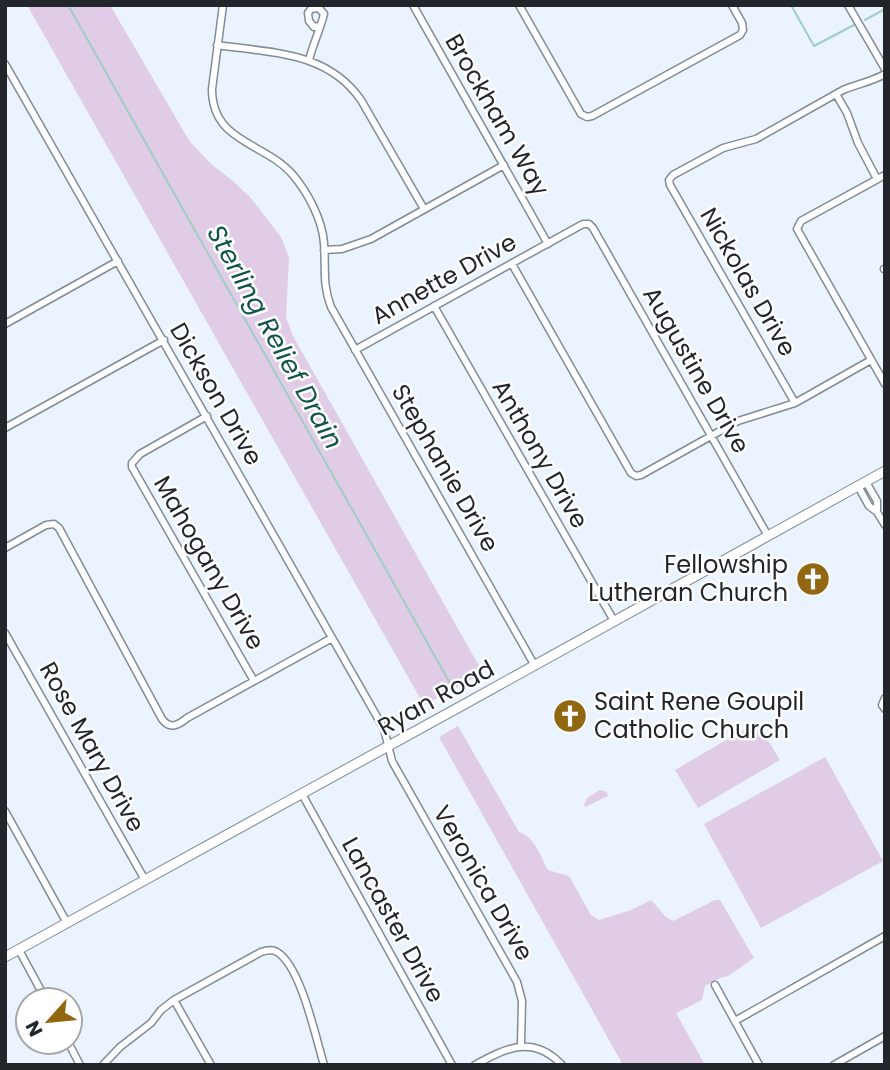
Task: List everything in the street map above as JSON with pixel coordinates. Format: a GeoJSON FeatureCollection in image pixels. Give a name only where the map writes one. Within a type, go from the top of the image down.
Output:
{"type":"FeatureCollection","features":[{"type":"Feature","properties":{"kind":"main road","name":"Ryan Road"},"geometry":{"type":"LineString","coordinates":[[5,957],[885,471]]}},
{"type":"Feature","properties":{"kind":"street"},"geometry":{"type":"LineString","coordinates":[[223,5],[212,89],[216,113],[230,132],[282,164],[292,174],[317,217],[323,235],[324,250],[342,249],[363,242],[504,165]]}},
{"type":"Feature","properties":{"kind":"street","name":"Brockham Way"},"geometry":{"type":"LineString","coordinates":[[413,5],[548,244]]}},
{"type":"Feature","properties":{"kind":"street"},"geometry":{"type":"LineString","coordinates":[[519,5],[581,114],[587,117],[740,35],[743,30],[742,23],[732,5]]}},
{"type":"Feature","properties":{"kind":"street"},"geometry":{"type":"LineString","coordinates":[[848,5],[885,69]]}},
{"type":"Feature","properties":{"kind":"street"},"geometry":{"type":"LineString","coordinates":[[309,60],[316,28]]}},
{"type":"Feature","properties":{"kind":"street"},"geometry":{"type":"LineString","coordinates":[[217,46],[309,60],[330,70],[354,90],[368,110],[424,209]]}},
{"type":"Feature","properties":{"kind":"street","name":"Dickson Drive"},"geometry":{"type":"LineString","coordinates":[[5,64],[9,78],[164,340],[385,730],[389,746]]}},
{"type":"Feature","properties":{"kind":"street"},"geometry":{"type":"LineString","coordinates":[[877,179],[836,94],[885,75]]}},
{"type":"Feature","properties":{"kind":"street","name":"Nickolas Drive"},"geometry":{"type":"LineString","coordinates":[[795,403],[669,180],[673,175],[716,151],[756,139],[836,94]]}},
{"type":"Feature","properties":{"kind":"street"},"geometry":{"type":"LineString","coordinates":[[885,175],[801,221],[797,226],[885,384]]}},
{"type":"Feature","properties":{"kind":"street","name":"Annette Drive"},"geometry":{"type":"LineString","coordinates":[[355,350],[589,224]]}},
{"type":"Feature","properties":{"kind":"street","name":"Augustine Drive"},"geometry":{"type":"LineString","coordinates":[[589,224],[768,536]]}},
{"type":"Feature","properties":{"kind":"street","name":"Stephanie Drive"},"geometry":{"type":"LineString","coordinates":[[324,250],[325,287],[331,307],[535,666]]}},
{"type":"Feature","properties":{"kind":"street"},"geometry":{"type":"LineString","coordinates":[[5,324],[118,261]]}},
{"type":"Feature","properties":{"kind":"street"},"geometry":{"type":"LineString","coordinates":[[512,264],[631,472],[636,476],[738,421],[795,403],[871,360]]}},
{"type":"Feature","properties":{"kind":"street","name":"Anthony Drive"},"geometry":{"type":"LineString","coordinates":[[434,306],[614,621]]}},
{"type":"Feature","properties":{"kind":"street"},"geometry":{"type":"LineString","coordinates":[[5,428],[164,340]]}},
{"type":"Feature","properties":{"kind":"street","name":"Mahogany Drive"},"geometry":{"type":"LineString","coordinates":[[207,416],[140,454],[132,467],[254,681]]}},
{"type":"Feature","properties":{"kind":"street"},"geometry":{"type":"LineString","coordinates":[[862,484],[877,501],[877,512],[885,525]]}},
{"type":"Feature","properties":{"kind":"street"},"geometry":{"type":"LineString","coordinates":[[5,548],[46,525],[54,524],[59,528],[162,719],[171,726],[180,724],[332,638]]}},
{"type":"Feature","properties":{"kind":"street","name":"Rose Mary Drive"},"geometry":{"type":"LineString","coordinates":[[5,633],[145,880]]}},
{"type":"Feature","properties":{"kind":"street"},"geometry":{"type":"LineString","coordinates":[[885,698],[882,705],[885,709]]}},
{"type":"Feature","properties":{"kind":"street","name":"Veronica Drive"},"geometry":{"type":"LineString","coordinates":[[389,746],[392,761],[517,982],[522,1001],[521,1045]]}},
{"type":"Feature","properties":{"kind":"street","name":"Lancaster Drive"},"geometry":{"type":"LineString","coordinates":[[302,794],[452,1065]]}},
{"type":"Feature","properties":{"kind":"street"},"geometry":{"type":"LineString","coordinates":[[5,811],[67,923]]}},
{"type":"Feature","properties":{"kind":"street"},"geometry":{"type":"LineString","coordinates":[[735,1021],[885,936]]}},
{"type":"Feature","properties":{"kind":"street"},"geometry":{"type":"LineString","coordinates":[[19,950],[38,986]]}},
{"type":"Feature","properties":{"kind":"street"},"geometry":{"type":"LineString","coordinates":[[103,1065],[120,1046],[151,1023],[161,1010],[174,1000],[261,952],[270,950],[276,951],[285,960],[304,995],[324,1065]]}},
{"type":"Feature","properties":{"kind":"street"},"geometry":{"type":"LineString","coordinates":[[715,985],[760,1065]]}},
{"type":"Feature","properties":{"kind":"street"},"geometry":{"type":"LineString","coordinates":[[174,1000],[211,1065]]}},
{"type":"Feature","properties":{"kind":"street"},"geometry":{"type":"LineString","coordinates":[[834,1065],[885,1036]]}},
{"type":"Feature","properties":{"kind":"street"},"geometry":{"type":"LineString","coordinates":[[475,1065],[502,1050],[521,1045],[548,1053],[562,1065]]}},
{"type":"Feature","properties":{"kind":"shaded area","name":"Sterling Relief Drain"},"geometry":{"type":"Polygon","coordinates":[[[27,5],[110,5],[190,142],[250,197],[281,237],[289,258],[286,317],[293,336],[483,673],[424,705],[27,5]]]}},
{"type":"Feature","properties":{"kind":"shaded area"},"geometry":{"type":"Polygon","coordinates":[[[757,722],[780,760],[698,808],[675,770],[757,722]]]}},
{"type":"Feature","properties":{"kind":"shaded area"},"geometry":{"type":"Polygon","coordinates":[[[458,726],[519,832],[533,842],[548,870],[569,876],[591,915],[599,920],[631,910],[651,900],[673,921],[720,900],[754,958],[728,976],[705,986],[702,1000],[676,1013],[705,1065],[623,1065],[439,737],[458,726]]]}},
{"type":"Feature","properties":{"kind":"shaded area"},"geometry":{"type":"Polygon","coordinates":[[[825,757],[883,861],[761,928],[704,824],[825,757]]]}},
{"type":"Feature","properties":{"kind":"shaded area"},"geometry":{"type":"Polygon","coordinates":[[[600,790],[607,792],[608,796],[585,807],[587,798],[600,790]]]}},
{"type":"Feature","properties":{"kind":"waterway","name":"Sterling Relief Drain"},"geometry":{"type":"LineString","coordinates":[[68,5],[451,685]]}},
{"type":"Feature","properties":{"kind":"waterway"},"geometry":{"type":"LineString","coordinates":[[791,5],[814,46],[854,25]]}},
{"type":"Feature","properties":{"kind":"waterway"},"geometry":{"type":"LineString","coordinates":[[865,20],[885,9]]}},
{"type":"Feature","properties":{"kind":"place","name":"Fellowship Lutheran Church"},"geometry":{"type":"Point","coordinates":[813,579]}},
{"type":"Feature","properties":{"kind":"place","name":"Saint Rene Goupil Catholic Church"},"geometry":{"type":"Point","coordinates":[570,716]}}]}
